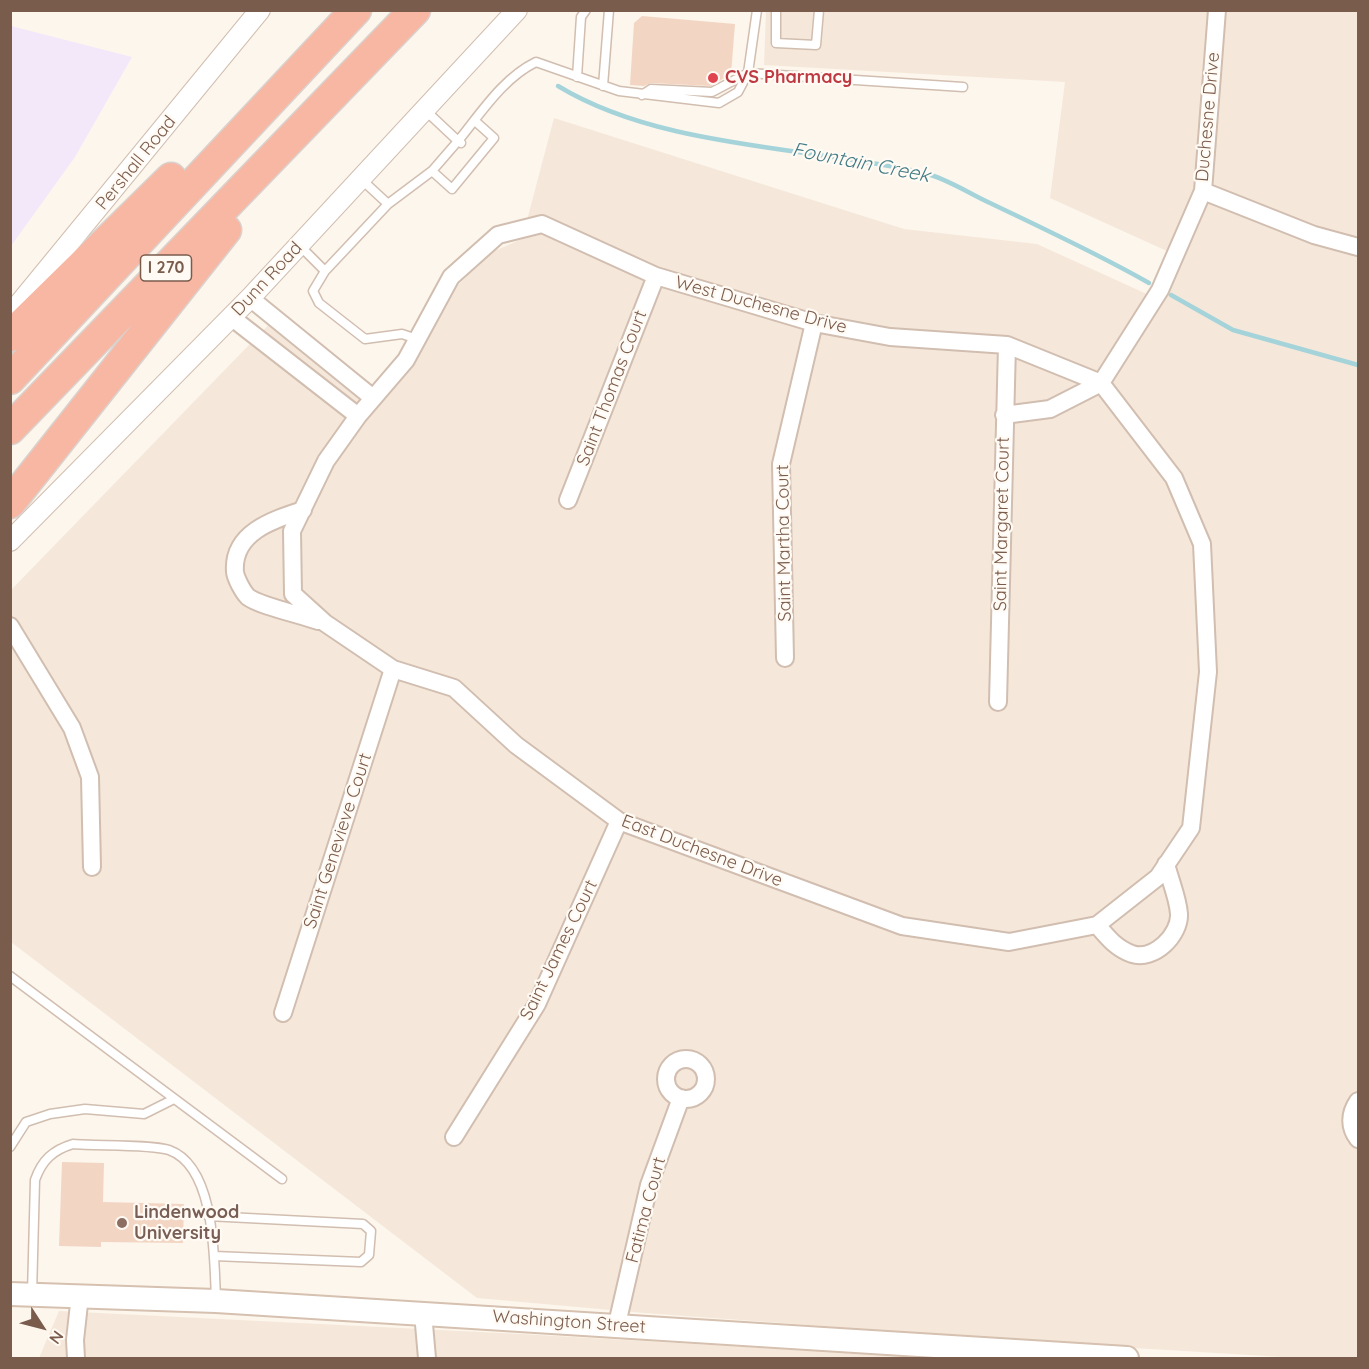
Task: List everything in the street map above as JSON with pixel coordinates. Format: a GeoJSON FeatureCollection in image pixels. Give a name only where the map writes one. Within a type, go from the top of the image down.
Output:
{"type":"FeatureCollection","features":[{"type":"Feature","properties":{"kind":"highway","name":"I 270"},"geometry":{"type":"LineString","coordinates":[[10,379],[356,10]]}},
{"type":"Feature","properties":{"kind":"highway","name":"I 270"},"geometry":{"type":"LineString","coordinates":[[10,429],[323,108],[415,10]]}},
{"type":"Feature","properties":{"kind":"highway"},"geometry":{"type":"LineString","coordinates":[[10,503],[323,108]]}},
{"type":"Feature","properties":{"kind":"highway"},"geometry":{"type":"LineString","coordinates":[[10,336],[221,128],[261,110]]}},
{"type":"Feature","properties":{"kind":"main road","name":"Washington Street"},"geometry":{"type":"LineString","coordinates":[[21,1294],[216,1301],[617,1324],[1127,1359]]}},
{"type":"Feature","properties":{"kind":"street"},"geometry":{"type":"LineString","coordinates":[[246,29],[254,10]]}},
{"type":"Feature","properties":{"kind":"street","name":"Pershall Road"},"geometry":{"type":"LineString","coordinates":[[10,315],[260,10]]}},
{"type":"Feature","properties":{"kind":"street","name":"Dunn Road"},"geometry":{"type":"LineString","coordinates":[[10,541],[231,318],[517,10]]}},
{"type":"Feature","properties":{"kind":"street","name":"Duchesne Drive"},"geometry":{"type":"LineString","coordinates":[[1101,383],[1160,290],[1203,191],[1217,10]]}},
{"type":"Feature","properties":{"kind":"street"},"geometry":{"type":"LineString","coordinates":[[1203,191],[1314,235],[1359,247]]}},
{"type":"Feature","properties":{"kind":"street","name":"West Duchesne Drive"},"geometry":{"type":"LineString","coordinates":[[417,339],[451,277],[498,235],[542,224],[656,276],[814,323],[890,337],[1007,345],[1101,383]]}},
{"type":"Feature","properties":{"kind":"street","name":"Saint Thomas Court"},"geometry":{"type":"LineString","coordinates":[[568,500],[656,276]]}},
{"type":"Feature","properties":{"kind":"street"},"geometry":{"type":"LineString","coordinates":[[250,298],[374,398]]}},
{"type":"Feature","properties":{"kind":"street"},"geometry":{"type":"LineString","coordinates":[[231,318],[358,416]]}},
{"type":"Feature","properties":{"kind":"street","name":"Saint Martha Court"},"geometry":{"type":"LineString","coordinates":[[785,658],[781,464],[814,323]]}},
{"type":"Feature","properties":{"kind":"street"},"geometry":{"type":"LineString","coordinates":[[325,623],[293,594],[292,531],[326,461],[358,416],[406,360],[417,339]]}},
{"type":"Feature","properties":{"kind":"street","name":"Saint Margaret Court"},"geometry":{"type":"LineString","coordinates":[[998,702],[1007,345]]}},
{"type":"Feature","properties":{"kind":"street"},"geometry":{"type":"LineString","coordinates":[[1004,415],[1050,409],[1101,383],[1174,478],[1202,544],[1209,672],[1191,828],[1166,864],[1158,877],[1097,925],[1116,947],[1135,955],[1149,952],[1168,942],[1176,931],[1179,914],[1166,864]]}},
{"type":"Feature","properties":{"kind":"street"},"geometry":{"type":"LineString","coordinates":[[303,510],[270,521],[244,540],[234,558],[236,578],[248,597],[325,623]]}},
{"type":"Feature","properties":{"kind":"street","name":"East Duchesne Drive"},"geometry":{"type":"LineString","coordinates":[[325,623],[393,669],[454,688],[516,745],[619,821],[902,926],[1009,942],[1097,925]]}},
{"type":"Feature","properties":{"kind":"street"},"geometry":{"type":"LineString","coordinates":[[10,626],[72,728],[90,777],[92,867]]}},
{"type":"Feature","properties":{"kind":"street","name":"Saint Genevieve Court"},"geometry":{"type":"LineString","coordinates":[[282,1013],[393,669]]}},
{"type":"Feature","properties":{"kind":"street","name":"Saint James Court"},"geometry":{"type":"LineString","coordinates":[[454,1137],[537,1004],[619,821]]}},
{"type":"Feature","properties":{"kind":"street","name":"Fatima Court"},"geometry":{"type":"LineString","coordinates":[[617,1324],[649,1185],[681,1098]]}},
{"type":"Feature","properties":{"kind":"street"},"geometry":{"type":"LineString","coordinates":[[1359,1101],[1351,1117],[1352,1131],[1359,1139]]}},
{"type":"Feature","properties":{"kind":"street"},"geometry":{"type":"LineString","coordinates":[[76,1359],[75,1340],[80,1295]]}},
{"type":"Feature","properties":{"kind":"street"},"geometry":{"type":"LineString","coordinates":[[423,1313],[427,1359]]}},
{"type":"Feature","properties":{"kind":"lane"},"geometry":{"type":"LineString","coordinates":[[577,77],[581,17],[586,10]]}},
{"type":"Feature","properties":{"kind":"lane"},"geometry":{"type":"LineString","coordinates":[[603,86],[609,10]]}},
{"type":"Feature","properties":{"kind":"lane"},"geometry":{"type":"LineString","coordinates":[[417,339],[402,334],[365,339],[319,303],[313,291],[325,271],[388,204],[432,171],[460,143],[475,121],[515,75],[536,62],[603,86],[642,95],[719,103],[738,92],[748,73],[757,10]]}},
{"type":"Feature","properties":{"kind":"lane"},"geometry":{"type":"LineString","coordinates":[[776,10],[776,43],[816,45],[819,10]]}},
{"type":"Feature","properties":{"kind":"lane"},"geometry":{"type":"LineString","coordinates":[[642,95],[651,89],[712,92],[748,73],[963,87]]}},
{"type":"Feature","properties":{"kind":"lane"},"geometry":{"type":"LineString","coordinates":[[425,110],[460,143]]}},
{"type":"Feature","properties":{"kind":"lane"},"geometry":{"type":"LineString","coordinates":[[432,171],[452,189],[476,156],[494,138],[475,121]]}},
{"type":"Feature","properties":{"kind":"lane"},"geometry":{"type":"LineString","coordinates":[[361,178],[388,204]]}},
{"type":"Feature","properties":{"kind":"lane"},"geometry":{"type":"LineString","coordinates":[[299,246],[325,271]]}},
{"type":"Feature","properties":{"kind":"lane"},"geometry":{"type":"LineString","coordinates":[[10,976],[282,1179]]}},
{"type":"Feature","properties":{"kind":"lane"},"geometry":{"type":"LineString","coordinates":[[10,1146],[26,1122],[50,1114],[85,1109],[144,1114],[174,1100]]}},
{"type":"Feature","properties":{"kind":"lane"},"geometry":{"type":"LineString","coordinates":[[21,1294],[35,1180],[39,1168],[60,1148],[85,1145],[167,1149],[178,1154],[195,1172],[208,1216],[214,1256],[216,1301]]}},
{"type":"Feature","properties":{"kind":"lane"},"geometry":{"type":"LineString","coordinates":[[208,1216],[363,1224],[370,1232],[369,1255],[361,1262],[214,1256]]}},
{"type":"Feature","properties":{"kind":"shaded area"},"geometry":{"type":"Polygon","coordinates":[[[766,11],[1358,11],[1358,1358],[1298,1358],[1069,1344],[644,1313],[477,1298],[11,942],[10,591],[281,312],[387,396],[422,350],[458,285],[492,252],[522,239],[554,118],[904,229],[1037,244],[1149,295],[1169,252],[1050,198],[1065,82],[764,65],[766,11]]]}},
{"type":"Feature","properties":{"kind":"shaded area"},"geometry":{"type":"Polygon","coordinates":[[[11,26],[132,57],[75,157],[11,246],[11,26]]]}},
{"type":"Feature","properties":{"kind":"shaded area"},"geometry":{"type":"Polygon","coordinates":[[[59,1311],[521,1334],[938,1358],[39,1358],[59,1311]]]}},
{"type":"Feature","properties":{"kind":"building","name":"CVS Pharmacy"},"geometry":{"type":"Polygon","coordinates":[[[642,16],[735,24],[731,74],[711,86],[651,83],[644,86],[630,85],[634,23],[642,16]]]}},
{"type":"Feature","properties":{"kind":"building","name":"Lindenwood University"},"geometry":{"type":"Polygon","coordinates":[[[62,1162],[104,1163],[103,1202],[184,1204],[183,1243],[101,1242],[101,1247],[59,1246],[62,1162]]]}},
{"type":"Feature","properties":{"kind":"waterway","name":"Fountain Creek"},"geometry":{"type":"LineString","coordinates":[[558,86],[599,107],[689,134],[879,164],[932,175],[1071,242],[1149,283]]}},
{"type":"Feature","properties":{"kind":"waterway","name":"Fountain Creek"},"geometry":{"type":"LineString","coordinates":[[1171,295],[1233,330],[1358,365]]}},
{"type":"Feature","properties":{"kind":"place","name":"CVS Pharmacy"},"geometry":{"type":"Point","coordinates":[713,78]}},
{"type":"Feature","properties":{"kind":"place","name":"Lindenwood University"},"geometry":{"type":"Point","coordinates":[122,1223]}}]}
